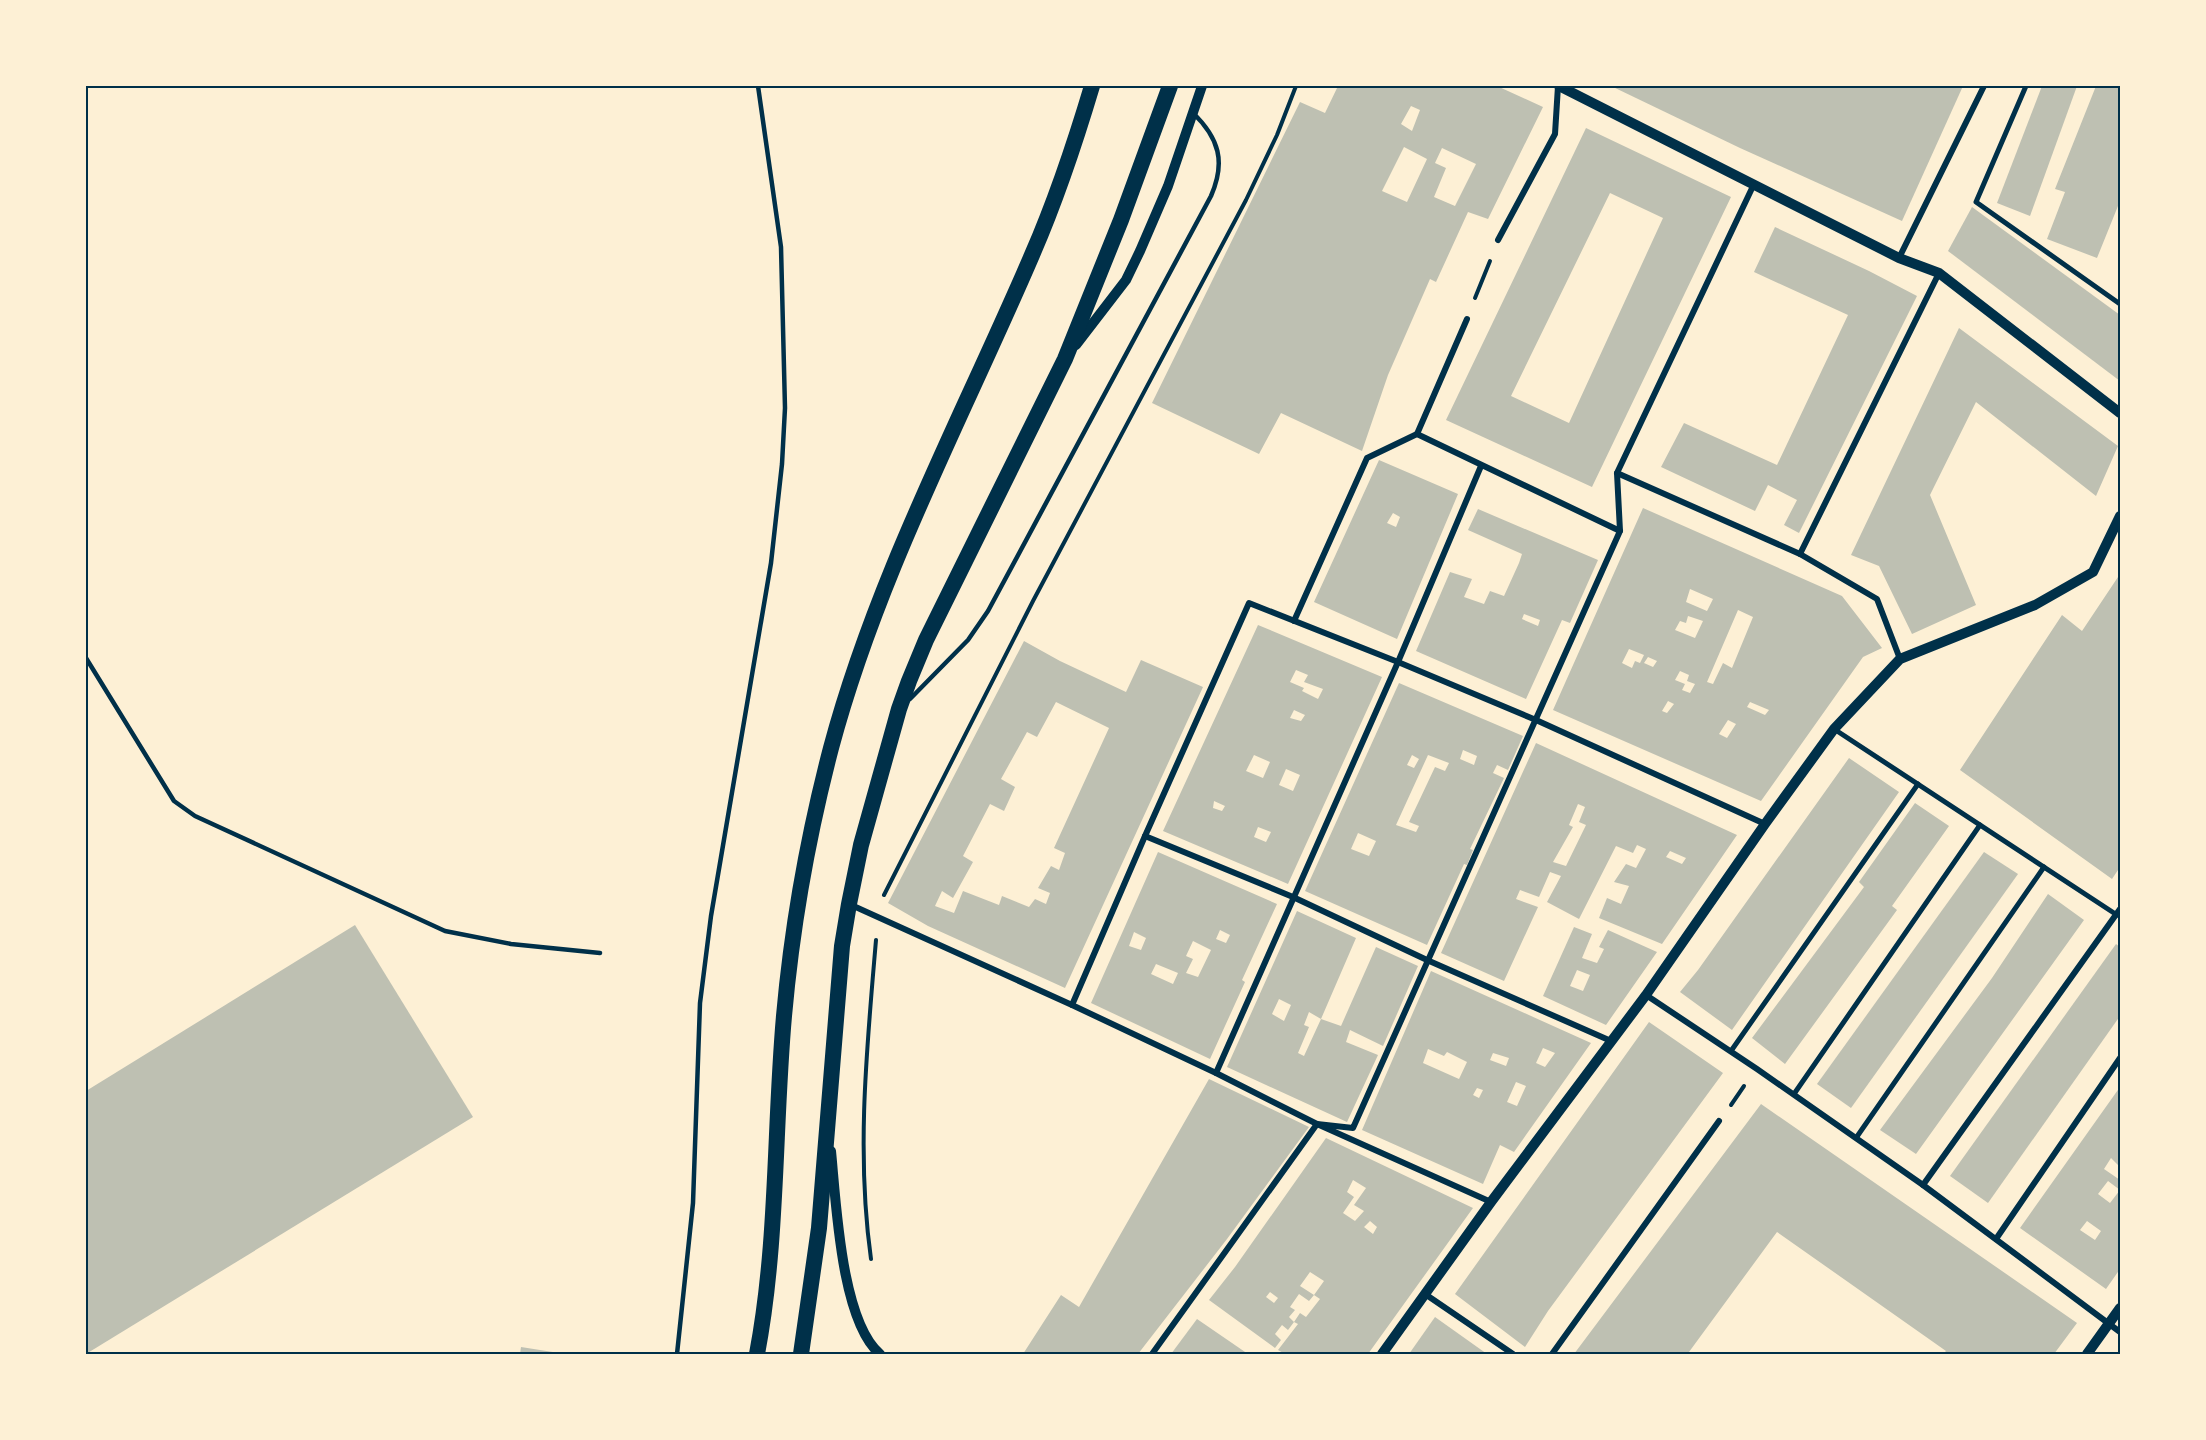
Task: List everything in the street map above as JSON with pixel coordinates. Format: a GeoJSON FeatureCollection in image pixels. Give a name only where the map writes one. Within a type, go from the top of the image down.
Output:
{"type":"FeatureCollection","features":[{"type":"Feature","properties":{"kind":"highway"},"geometry":{"type":"LineString","coordinates":[[757,1354],[770,1263],[784,1016],[794,924],[810,838],[831,748],[882,591],[1033,252],[1061,180],[1092,86]]}},
{"type":"Feature","properties":{"kind":"highway"},"geometry":{"type":"LineString","coordinates":[[801,1354],[815,1269],[842,946],[861,845],[899,709],[926,640],[1065,359],[1121,220],[1170,86]]}},
{"type":"Feature","properties":{"kind":"street"},"geometry":{"type":"LineString","coordinates":[[1065,359],[1131,270],[1161,202],[1202,86]]}},
{"type":"Feature","properties":{"kind":"street"},"geometry":{"type":"LineString","coordinates":[[1498,240],[1555,134],[1559,86],[1899,258],[1939,273],[2121,413]]}},
{"type":"Feature","properties":{"kind":"street"},"geometry":{"type":"LineString","coordinates":[[1899,258],[1984,86]]}},
{"type":"Feature","properties":{"kind":"street"},"geometry":{"type":"LineString","coordinates":[[2025,86],[1976,202],[2121,304]]}},
{"type":"Feature","properties":{"kind":"street"},"geometry":{"type":"LineString","coordinates":[[1317,1124],[1353,1128],[1426,960],[1620,531],[1617,473],[1754,184]]}},
{"type":"Feature","properties":{"kind":"street"},"geometry":{"type":"LineString","coordinates":[[1800,554],[1939,273]]}},
{"type":"Feature","properties":{"kind":"street"},"geometry":{"type":"LineString","coordinates":[[1294,621],[1367,458],[1417,434],[1467,319]]}},
{"type":"Feature","properties":{"kind":"street"},"geometry":{"type":"LineString","coordinates":[[1417,434],[1620,531]]}},
{"type":"Feature","properties":{"kind":"street"},"geometry":{"type":"LineString","coordinates":[[1216,1073],[1398,662],[1481,466]]}},
{"type":"Feature","properties":{"kind":"street"},"geometry":{"type":"LineString","coordinates":[[1617,473],[1800,554],[1877,599],[1900,659]]}},
{"type":"Feature","properties":{"kind":"street"},"geometry":{"type":"LineString","coordinates":[[1382,1354],[1491,1202],[1646,995],[1834,729],[1900,659],[2035,605],[2093,572],[2121,516]]}},
{"type":"Feature","properties":{"kind":"street"},"geometry":{"type":"LineString","coordinates":[[1072,1005],[1144,836],[1249,603],[1536,720],[1765,824]]}},
{"type":"Feature","properties":{"kind":"street"},"geometry":{"type":"LineString","coordinates":[[1834,729],[2119,914],[1923,1185]]}},
{"type":"Feature","properties":{"kind":"street"},"geometry":{"type":"LineString","coordinates":[[1731,1051],[1918,784]]}},
{"type":"Feature","properties":{"kind":"street"},"geometry":{"type":"LineString","coordinates":[[1794,1094],[1980,825]]}},
{"type":"Feature","properties":{"kind":"street"},"geometry":{"type":"LineString","coordinates":[[1144,836],[1293,897],[1426,960],[1611,1041]]}},
{"type":"Feature","properties":{"kind":"street"},"geometry":{"type":"LineString","coordinates":[[1856,1138],[2044,867]]}},
{"type":"Feature","properties":{"kind":"street"},"geometry":{"type":"LineString","coordinates":[[849,904],[1072,1005],[1317,1124],[1491,1202]]}},
{"type":"Feature","properties":{"kind":"street"},"geometry":{"type":"LineString","coordinates":[[1646,995],[1794,1094],[1923,1185],[2121,1332]]}},
{"type":"Feature","properties":{"kind":"street"},"geometry":{"type":"LineString","coordinates":[[1996,1239],[2121,1058]]}},
{"type":"Feature","properties":{"kind":"street"},"geometry":{"type":"LineString","coordinates":[[1552,1354],[1719,1121]]}},
{"type":"Feature","properties":{"kind":"street"},"geometry":{"type":"LineString","coordinates":[[1152,1354],[1317,1124]]}},
{"type":"Feature","properties":{"kind":"street"},"geometry":{"type":"LineString","coordinates":[[828,1128],[845,1268],[861,1325],[870,1346],[880,1354]]}},
{"type":"Feature","properties":{"kind":"street"},"geometry":{"type":"LineString","coordinates":[[1425,1294],[1513,1354]]}},
{"type":"Feature","properties":{"kind":"street"},"geometry":{"type":"LineString","coordinates":[[2087,1354],[2121,1308]]}},
{"type":"Feature","properties":{"kind":"lane"},"geometry":{"type":"LineString","coordinates":[[678,1354],[693,1203],[700,1003],[705,960],[720,855],[771,563],[782,464],[785,408],[781,247],[758,86]]}},
{"type":"Feature","properties":{"kind":"lane"},"geometry":{"type":"LineString","coordinates":[[899,709],[940,671],[968,640],[988,611],[1211,196],[1218,178],[1218,150],[1214,138],[1193,113]]}},
{"type":"Feature","properties":{"kind":"lane"},"geometry":{"type":"LineString","coordinates":[[86,658],[174,801],[195,816],[445,931],[511,944],[600,953]]}},
{"type":"Feature","properties":{"kind":"path"},"geometry":{"type":"LineString","coordinates":[[883,897],[1033,601],[1246,200],[1277,135],[1296,86]]}},
{"type":"Feature","properties":{"kind":"path"},"geometry":{"type":"LineString","coordinates":[[1467,319],[1498,240]]}},
{"type":"Feature","properties":{"kind":"path"},"geometry":{"type":"LineString","coordinates":[[872,1266],[866,1218],[863,1147],[867,1052],[876,938]]}},
{"type":"Feature","properties":{"kind":"path"},"geometry":{"type":"LineString","coordinates":[[1719,1121],[1757,1069]]}},
{"type":"Feature","properties":{"kind":"building"},"geometry":{"type":"Polygon","coordinates":[[[1338,86],[1497,86],[1543,107],[1488,219],[1468,212],[1436,282],[1430,279],[1388,375],[1362,451],[1281,413],[1259,454],[1152,403],[1300,102],[1325,113],[1338,86]],[[1411,106],[1401,124],[1412,131],[1420,110],[1411,106]],[[1404,147],[1382,191],[1407,202],[1427,159],[1404,147]],[[1442,148],[1435,163],[1446,168],[1434,197],[1455,206],[1476,164],[1442,148]]]}},
{"type":"Feature","properties":{"kind":"building"},"geometry":{"type":"Polygon","coordinates":[[[1611,86],[1963,86],[1902,221],[1740,148],[1611,86]]]}},
{"type":"Feature","properties":{"kind":"building"},"geometry":{"type":"Polygon","coordinates":[[[2042,86],[2077,86],[2030,216],[1997,203],[2042,86]]]}},
{"type":"Feature","properties":{"kind":"building"},"geometry":{"type":"Polygon","coordinates":[[[2096,86],[2120,86],[2120,201],[2097,258],[2047,239],[2065,192],[2055,189],[2096,86]]]}},
{"type":"Feature","properties":{"kind":"building"},"geometry":{"type":"Polygon","coordinates":[[[1586,128],[1731,197],[1592,487],[1446,420],[1586,128]],[[1610,193],[1511,396],[1569,423],[1663,218],[1610,193]]]}},
{"type":"Feature","properties":{"kind":"building"},"geometry":{"type":"Polygon","coordinates":[[[1972,207],[2120,315],[2120,381],[1948,251],[1972,207]]]}},
{"type":"Feature","properties":{"kind":"building"},"geometry":{"type":"Polygon","coordinates":[[[1775,227],[1917,296],[1799,533],[1784,525],[1797,500],[1768,485],[1755,511],[1661,467],[1684,423],[1777,465],[1848,315],[1754,272],[1775,227]]]}},
{"type":"Feature","properties":{"kind":"building"},"geometry":{"type":"Polygon","coordinates":[[[1959,328],[2118,446],[2096,496],[1976,402],[1930,495],[1976,605],[1912,634],[1879,566],[1851,555],[1959,328]]]}},
{"type":"Feature","properties":{"kind":"building"},"geometry":{"type":"Polygon","coordinates":[[[1379,460],[1458,494],[1397,639],[1314,602],[1379,460]],[[1393,513],[1387,523],[1396,527],[1400,517],[1393,513]]]}},
{"type":"Feature","properties":{"kind":"building"},"geometry":{"type":"Polygon","coordinates":[[[1643,508],[1842,596],[1882,648],[1863,657],[1761,801],[1553,710],[1643,508]],[[1690,589],[1686,602],[1707,611],[1713,599],[1690,589]],[[1738,610],[1707,682],[1713,684],[1723,663],[1732,668],[1753,617],[1738,610]],[[1688,616],[1686,623],[1680,621],[1675,630],[1695,638],[1703,621],[1688,616]],[[1629,649],[1622,663],[1632,668],[1635,661],[1640,663],[1644,655],[1629,649]],[[1648,657],[1644,663],[1653,667],[1657,661],[1648,657]],[[1680,671],[1675,680],[1685,684],[1682,690],[1690,693],[1695,684],[1687,681],[1689,675],[1680,671]],[[1668,701],[1662,711],[1667,713],[1674,704],[1668,701]],[[1750,702],[1747,707],[1765,715],[1769,710],[1750,702]],[[1728,720],[1719,734],[1727,738],[1736,724],[1728,720]]]}},
{"type":"Feature","properties":{"kind":"building"},"geometry":{"type":"Polygon","coordinates":[[[1478,509],[1598,560],[1570,623],[1562,620],[1526,699],[1416,651],[1450,572],[1472,579],[1464,597],[1484,604],[1490,591],[1504,596],[1519,563],[1522,554],[1468,530],[1478,509]],[[1524,614],[1522,619],[1538,626],[1540,620],[1524,614]]]}},
{"type":"Feature","properties":{"kind":"building"},"geometry":{"type":"Polygon","coordinates":[[[2120,574],[2120,867],[2112,879],[1960,770],[2062,615],[2082,631],[2120,574]]]}},
{"type":"Feature","properties":{"kind":"building"},"geometry":{"type":"Polygon","coordinates":[[[1258,625],[1382,677],[1288,884],[1163,831],[1258,625]],[[1296,670],[1290,682],[1304,688],[1302,691],[1318,699],[1323,689],[1304,682],[1308,675],[1296,670]],[[1294,710],[1290,718],[1301,721],[1305,715],[1294,710]],[[1254,755],[1246,771],[1263,778],[1270,762],[1254,755]],[[1286,769],[1279,785],[1293,791],[1300,775],[1286,769]],[[1214,801],[1213,808],[1222,811],[1225,806],[1214,801]],[[1258,827],[1254,837],[1266,842],[1271,832],[1258,827]]]}},
{"type":"Feature","properties":{"kind":"building"},"geometry":{"type":"Polygon","coordinates":[[[1024,641],[1126,692],[1141,660],[1203,687],[1065,988],[928,926],[888,903],[1024,641]],[[1056,702],[1037,737],[1027,732],[1001,779],[1015,787],[1004,811],[990,804],[963,856],[973,862],[953,898],[942,891],[935,906],[954,913],[963,891],[999,905],[1002,896],[1029,907],[1035,899],[1046,904],[1050,893],[1038,888],[1051,866],[1059,870],[1065,853],[1054,848],[1109,728],[1056,702]]]}},
{"type":"Feature","properties":{"kind":"building"},"geometry":{"type":"Polygon","coordinates":[[[1399,683],[1523,736],[1508,770],[1497,765],[1493,773],[1504,778],[1470,849],[1473,850],[1467,865],[1464,864],[1427,945],[1305,891],[1399,683]],[[1463,750],[1460,759],[1474,765],[1477,756],[1463,750]],[[1412,755],[1407,765],[1414,768],[1419,759],[1412,755]],[[1428,755],[1396,825],[1416,832],[1419,826],[1409,822],[1435,767],[1445,771],[1449,763],[1428,755]],[[1358,833],[1351,849],[1369,856],[1376,841],[1358,833]]]}},
{"type":"Feature","properties":{"kind":"building"},"geometry":{"type":"Polygon","coordinates":[[[1536,743],[1737,835],[1662,944],[1599,918],[1607,898],[1621,904],[1629,886],[1614,882],[1626,864],[1636,868],[1646,849],[1637,845],[1633,853],[1616,846],[1579,919],[1547,902],[1561,876],[1550,872],[1539,897],[1520,890],[1516,899],[1538,907],[1504,981],[1441,953],[1536,743]],[[1578,804],[1569,825],[1573,827],[1553,862],[1566,866],[1586,825],[1579,822],[1585,807],[1578,804]],[[1670,851],[1666,857],[1682,864],[1686,858],[1670,851]]]}},
{"type":"Feature","properties":{"kind":"building"},"geometry":{"type":"Polygon","coordinates":[[[1849,758],[1899,792],[1732,1030],[1680,992],[1849,758]]]}},
{"type":"Feature","properties":{"kind":"building"},"geometry":{"type":"Polygon","coordinates":[[[1915,803],[1949,826],[1892,906],[1897,910],[1785,1064],[1752,1038],[1864,887],[1859,882],[1915,803]]]}},
{"type":"Feature","properties":{"kind":"building"},"geometry":{"type":"Polygon","coordinates":[[[1158,852],[1277,904],[1242,980],[1245,982],[1210,1059],[1091,1003],[1158,852]],[[1220,930],[1216,939],[1226,943],[1230,935],[1220,930]],[[1134,932],[1129,946],[1141,950],[1146,938],[1134,932]],[[1193,941],[1186,956],[1193,959],[1186,973],[1198,977],[1211,950],[1193,941]],[[1156,964],[1151,974],[1173,984],[1178,973],[1156,964]]]}},
{"type":"Feature","properties":{"kind":"building"},"geometry":{"type":"Polygon","coordinates":[[[1984,852],[2018,874],[1851,1108],[1817,1084],[1984,852]]]}},
{"type":"Feature","properties":{"kind":"building"},"geometry":{"type":"Polygon","coordinates":[[[2048,894],[2084,920],[1916,1154],[1880,1130],[1992,978],[2048,894]]]}},
{"type":"Feature","properties":{"kind":"building"},"geometry":{"type":"Polygon","coordinates":[[[1297,911],[1356,938],[1321,1019],[1341,1026],[1376,947],[1418,966],[1383,1046],[1350,1030],[1346,1042],[1378,1055],[1347,1122],[1227,1067],[1297,911]],[[1279,999],[1272,1014],[1284,1021],[1291,1005],[1279,999]],[[1309,1012],[1304,1025],[1309,1027],[1298,1053],[1304,1056],[1321,1019],[1309,1012]]]}},
{"type":"Feature","properties":{"kind":"building"},"geometry":{"type":"Polygon","coordinates":[[[355,925],[473,1117],[86,1354],[86,1091],[355,925]]]}},
{"type":"Feature","properties":{"kind":"building"},"geometry":{"type":"Polygon","coordinates":[[[1574,927],[1592,934],[1582,958],[1597,963],[1604,949],[1599,947],[1608,930],[1657,952],[1606,1025],[1543,996],[1574,927]],[[1577,970],[1570,986],[1583,991],[1590,975],[1577,970]]]}},
{"type":"Feature","properties":{"kind":"building"},"geometry":{"type":"Polygon","coordinates":[[[2116,944],[2120,947],[2120,1016],[1988,1203],[1950,1176],[2116,944]]]}},
{"type":"Feature","properties":{"kind":"building"},"geometry":{"type":"Polygon","coordinates":[[[1431,971],[1591,1043],[1514,1152],[1500,1145],[1483,1184],[1362,1130],[1431,971]],[[1543,1048],[1536,1063],[1545,1067],[1555,1053],[1543,1048]],[[1428,1049],[1423,1063],[1459,1079],[1467,1062],[1447,1052],[1444,1056],[1428,1049]],[[1493,1053],[1490,1060],[1506,1066],[1509,1058],[1493,1053]],[[1516,1082],[1507,1102],[1517,1106],[1526,1086],[1516,1082]],[[1477,1088],[1473,1095],[1479,1098],[1483,1090],[1477,1088]]]}},
{"type":"Feature","properties":{"kind":"building"},"geometry":{"type":"Polygon","coordinates":[[[1649,1022],[1723,1073],[1548,1311],[1525,1347],[1455,1294],[1649,1022]]]}},
{"type":"Feature","properties":{"kind":"building"},"geometry":{"type":"Polygon","coordinates":[[[1209,1079],[1309,1127],[1227,1239],[1138,1354],[1023,1354],[1061,1295],[1079,1307],[1209,1079]]]}},
{"type":"Feature","properties":{"kind":"building"},"geometry":{"type":"Polygon","coordinates":[[[2120,1087],[2120,1167],[2111,1158],[2104,1169],[2120,1180],[2120,1190],[2120,1269],[2106,1289],[2020,1228],[2120,1087]],[[2108,1181],[2098,1194],[2110,1203],[2120,1190],[2108,1181]],[[2087,1221],[2080,1230],[2095,1240],[2101,1231],[2087,1221]]]}},
{"type":"Feature","properties":{"kind":"building"},"geometry":{"type":"Polygon","coordinates":[[[1761,1104],[2077,1323],[2054,1354],[1943,1354],[1946,1351],[1777,1232],[1689,1352],[1692,1354],[1574,1354],[1761,1104]]]}},
{"type":"Feature","properties":{"kind":"building"},"geometry":{"type":"Polygon","coordinates":[[[1326,1138],[1473,1208],[1368,1354],[1285,1354],[1278,1350],[1298,1324],[1294,1322],[1288,1330],[1282,1325],[1275,1334],[1281,1340],[1275,1348],[1209,1300],[1326,1138]],[[1353,1180],[1347,1192],[1354,1197],[1343,1213],[1355,1221],[1364,1211],[1354,1205],[1366,1188],[1353,1180]],[[1370,1221],[1364,1227],[1373,1234],[1377,1227],[1370,1221]],[[1310,1272],[1300,1286],[1314,1295],[1324,1281],[1310,1272]],[[1270,1292],[1266,1297],[1274,1303],[1278,1298],[1270,1292]],[[1299,1294],[1290,1307],[1295,1310],[1289,1317],[1294,1322],[1300,1313],[1306,1317],[1320,1299],[1314,1295],[1309,1301],[1299,1294]]]}},
{"type":"Feature","properties":{"kind":"building"},"geometry":{"type":"Polygon","coordinates":[[[1435,1317],[1487,1354],[1409,1354],[1435,1317]]]}},
{"type":"Feature","properties":{"kind":"building"},"geometry":{"type":"Polygon","coordinates":[[[1197,1319],[1248,1354],[1171,1354],[1197,1319]]]}},
{"type":"Feature","properties":{"kind":"building"},"geometry":{"type":"Polygon","coordinates":[[[521,1347],[559,1353],[559,1354],[520,1354],[521,1347]]]}}]}
